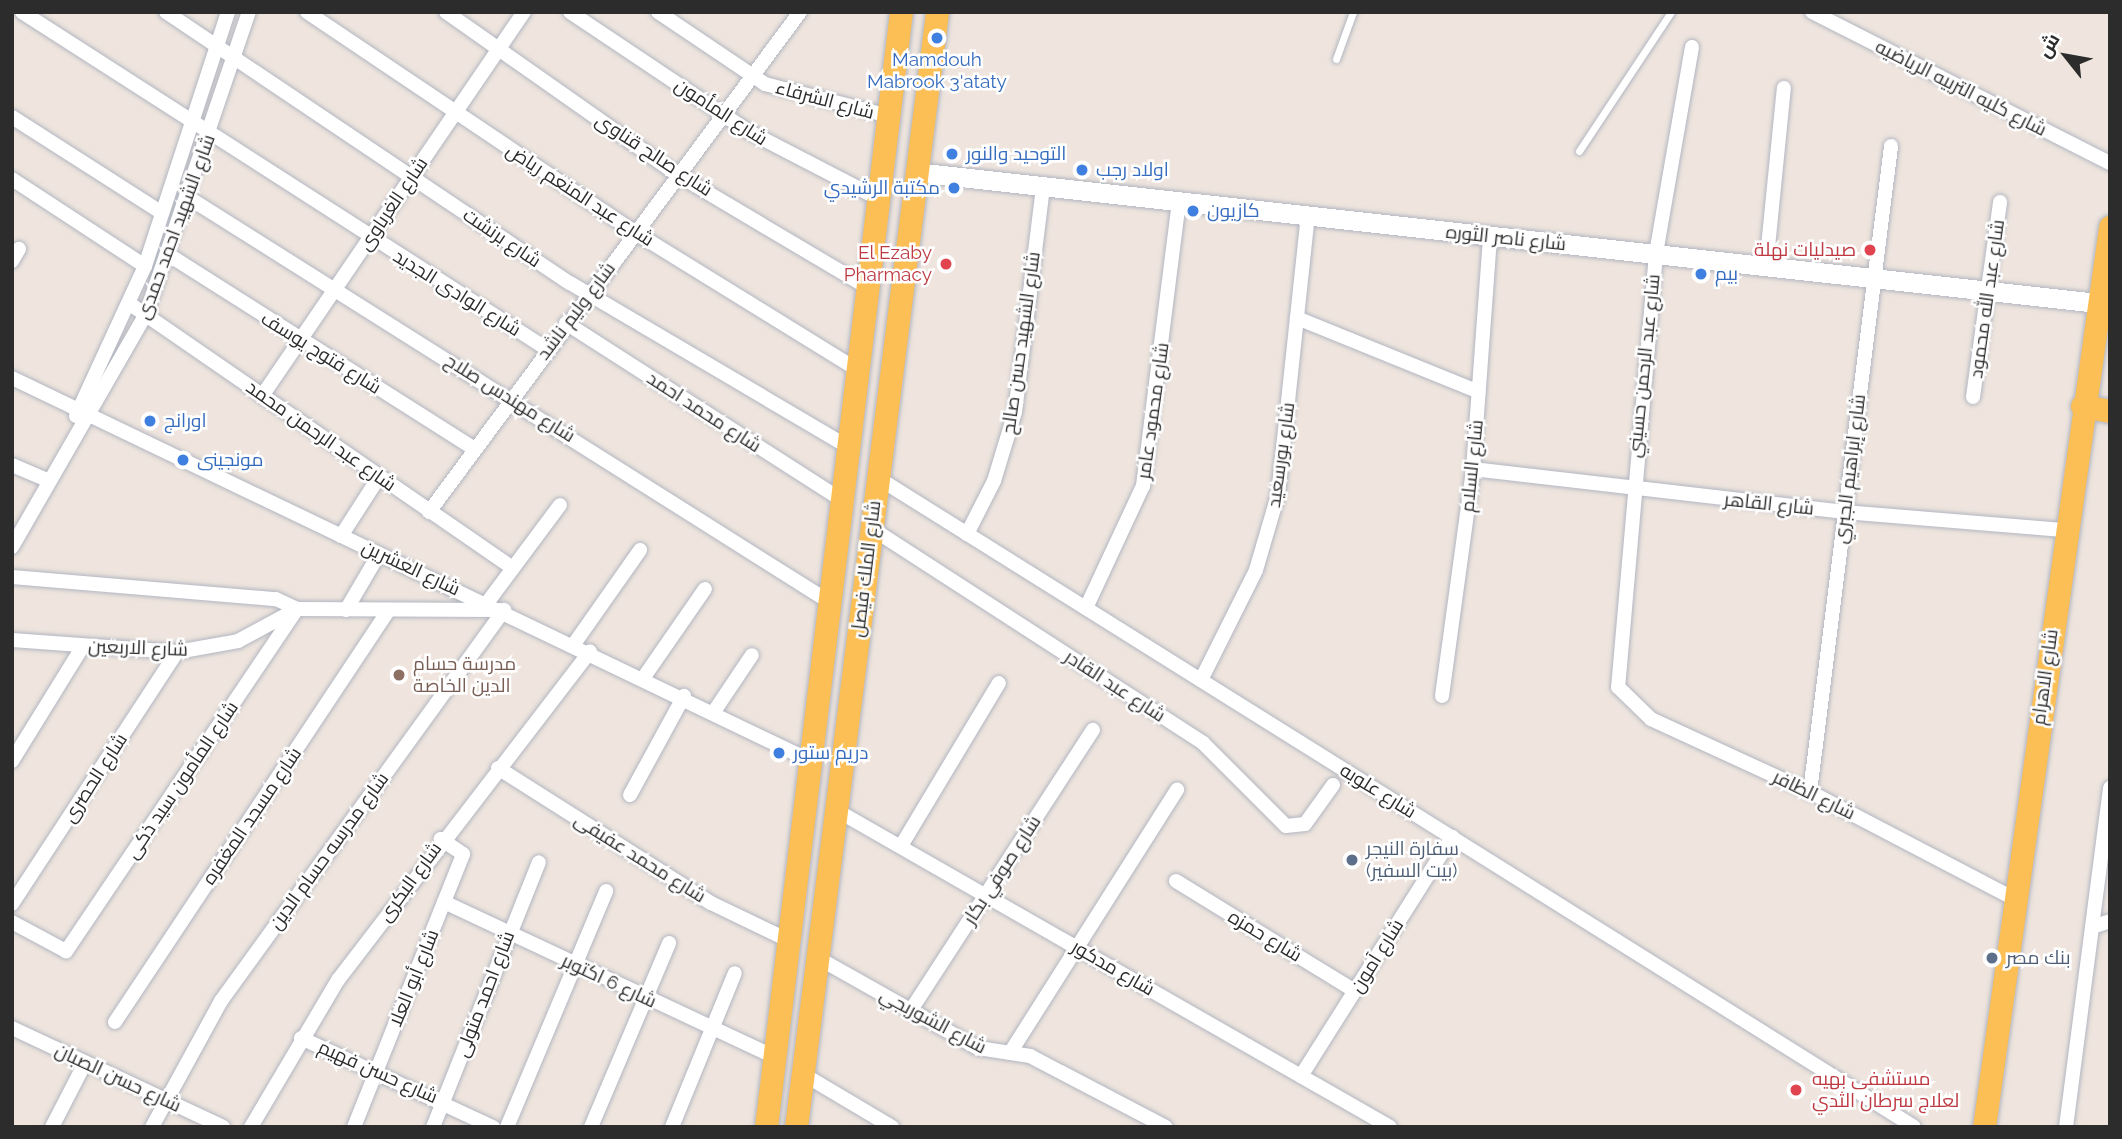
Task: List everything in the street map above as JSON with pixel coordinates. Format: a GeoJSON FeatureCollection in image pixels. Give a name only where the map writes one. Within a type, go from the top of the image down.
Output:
{"type":"FeatureCollection","features":[{"type":"Feature","properties":{"kind":"main road","name":"شارع الملك فيصل"},"geometry":{"type":"LineString","coordinates":[[766,1127],[901,12]]}},
{"type":"Feature","properties":{"kind":"main road","name":"شارع الملك فيصل"},"geometry":{"type":"LineString","coordinates":[[796,1127],[937,12]]}},
{"type":"Feature","properties":{"kind":"main road","name":"شارع الاهرام"},"geometry":{"type":"LineString","coordinates":[[1984,1127],[2082,406],[2110,227]]}},
{"type":"Feature","properties":{"kind":"main road"},"geometry":{"type":"LineString","coordinates":[[2082,406],[2110,411]]}},
{"type":"Feature","properties":{"kind":"street","name":"شارع الوادى الجديد"},"geometry":{"type":"LineString","coordinates":[[22,12],[370,239],[547,349]]}},
{"type":"Feature","properties":{"kind":"street","name":"شارع برنشت"},"geometry":{"type":"LineString","coordinates":[[166,12],[570,283],[589,289],[848,447]]}},
{"type":"Feature","properties":{"kind":"street","name":"شارع الشهيد احمد حمدى"},"geometry":{"type":"LineString","coordinates":[[76,428],[77,408],[130,304],[145,266],[228,12]]}},
{"type":"Feature","properties":{"kind":"street","name":"شارع الشهيد احمد حمدى"},"geometry":{"type":"LineString","coordinates":[[13,543],[76,428],[90,415],[146,314],[189,198],[249,12]]}},
{"type":"Feature","properties":{"kind":"street","name":"شارع عبد المنعم رياض"},"geometry":{"type":"LineString","coordinates":[[307,12],[636,233],[858,370]]}},
{"type":"Feature","properties":{"kind":"street","name":"شارع صالح قناوى"},"geometry":{"type":"LineString","coordinates":[[446,12],[678,175],[868,288]]}},
{"type":"Feature","properties":{"kind":"street","name":"شارع الغرباوى"},"geometry":{"type":"LineString","coordinates":[[262,396],[524,12]]}},
{"type":"Feature","properties":{"kind":"street","name":"شارع المأمون"},"geometry":{"type":"LineString","coordinates":[[570,12],[723,114],[879,199]]}},
{"type":"Feature","properties":{"kind":"street","name":"شارع الشرفاء"},"geometry":{"type":"LineString","coordinates":[[658,12],[751,77],[800,97],[889,116]]}},
{"type":"Feature","properties":{"kind":"street","name":"شارع وليم ناشد"},"geometry":{"type":"LineString","coordinates":[[429,512],[589,289],[636,233],[800,12]]}},
{"type":"Feature","properties":{"kind":"street","name":"شارع كليه التربيه الرياضيه"},"geometry":{"type":"LineString","coordinates":[[1812,12],[2110,163]]}},
{"type":"Feature","properties":{"kind":"street","name":"شارع عبد الرحمن حسيني"},"geometry":{"type":"LineString","coordinates":[[1618,687],[1631,489],[1656,254],[1692,47]]}},
{"type":"Feature","properties":{"kind":"street"},"geometry":{"type":"LineString","coordinates":[[1766,267],[1784,88]]}},
{"type":"Feature","properties":{"kind":"street"},"geometry":{"type":"LineString","coordinates":[[12,117],[162,213]]}},
{"type":"Feature","properties":{"kind":"street","name":"شارع إبراهيم الجبري"},"geometry":{"type":"LineString","coordinates":[[1810,792],[1891,146]]}},
{"type":"Feature","properties":{"kind":"street","name":"شارع ناصر الثوره"},"geometry":{"type":"LineString","coordinates":[[915,172],[2097,303]]}},
{"type":"Feature","properties":{"kind":"street"},"geometry":{"type":"LineString","coordinates":[[12,179],[145,266]]}},
{"type":"Feature","properties":{"kind":"street","name":"شارع الشهيد حسن صالح"},"geometry":{"type":"LineString","coordinates":[[967,534],[997,472],[1015,412],[1043,186]]}},
{"type":"Feature","properties":{"kind":"street","name":"شارع مهندس صلاح"},"geometry":{"type":"LineString","coordinates":[[189,198],[336,288],[828,601]]}},
{"type":"Feature","properties":{"kind":"street","name":"شارع محمود عامر"},"geometry":{"type":"LineString","coordinates":[[1086,608],[1143,485],[1180,201]]}},
{"type":"Feature","properties":{"kind":"street","name":"شارع عبد الله محمود"},"geometry":{"type":"LineString","coordinates":[[1973,397],[2000,202]]}},
{"type":"Feature","properties":{"kind":"street","name":"شارع بورسعيد"},"geometry":{"type":"LineString","coordinates":[[1201,680],[1256,570],[1272,520],[1308,216]]}},
{"type":"Feature","properties":{"kind":"street","name":"شارع السلام"},"geometry":{"type":"LineString","coordinates":[[1442,696],[1473,469],[1490,236]]}},
{"type":"Feature","properties":{"kind":"street","name":"شارع فتوح يوسف"},"geometry":{"type":"LineString","coordinates":[[169,255],[300,341],[475,449]]}},
{"type":"Feature","properties":{"kind":"street","name":"شارع عبد الرحمن محمد"},"geometry":{"type":"LineString","coordinates":[[130,304],[512,568]]}},
{"type":"Feature","properties":{"kind":"street"},"geometry":{"type":"LineString","coordinates":[[1297,318],[1479,392]]}},
{"type":"Feature","properties":{"kind":"street","name":"شارع محمد احمد"},"geometry":{"type":"LineString","coordinates":[[566,323],[842,500]]}},
{"type":"Feature","properties":{"kind":"street","name":"شارع العشرين"},"geometry":{"type":"LineString","coordinates":[[12,378],[379,554],[715,710],[809,760]]}},
{"type":"Feature","properties":{"kind":"street"},"geometry":{"type":"LineString","coordinates":[[12,466],[47,480]]}},
{"type":"Feature","properties":{"kind":"street","name":"شارع القاهر"},"geometry":{"type":"LineString","coordinates":[[1473,469],[1845,512],[2065,530]]}},
{"type":"Feature","properties":{"kind":"street"},"geometry":{"type":"LineString","coordinates":[[341,536],[379,477]]}},
{"type":"Feature","properties":{"kind":"street","name":"شارع علوبه"},"geometry":{"type":"LineString","coordinates":[[878,478],[1914,1127]]}},
{"type":"Feature","properties":{"kind":"street"},"geometry":{"type":"LineString","coordinates":[[487,603],[560,505]]}},
{"type":"Feature","properties":{"kind":"street","name":"شارع عبد القادر"},"geometry":{"type":"LineString","coordinates":[[872,528],[1203,743],[1286,826],[1305,824],[1333,785]]}},
{"type":"Feature","properties":{"kind":"street"},"geometry":{"type":"LineString","coordinates":[[574,644],[640,550]]}},
{"type":"Feature","properties":{"kind":"street"},"geometry":{"type":"LineString","coordinates":[[346,610],[379,554]]}},
{"type":"Feature","properties":{"kind":"street","name":"شارع الاربعين"},"geometry":{"type":"LineString","coordinates":[[12,577],[276,599],[297,609],[504,611]]}},
{"type":"Feature","properties":{"kind":"street"},"geometry":{"type":"LineString","coordinates":[[643,677],[705,589]]}},
{"type":"Feature","properties":{"kind":"street","name":"شارع الاربعين"},"geometry":{"type":"LineString","coordinates":[[12,640],[177,652],[238,641],[297,609]]}},
{"type":"Feature","properties":{"kind":"street","name":"شارع المأمون سيد ذكى"},"geometry":{"type":"LineString","coordinates":[[12,922],[66,951],[297,609]]}},
{"type":"Feature","properties":{"kind":"street","name":"شارع مسجد المغفره"},"geometry":{"type":"LineString","coordinates":[[115,1022],[389,610]]}},
{"type":"Feature","properties":{"kind":"street","name":"شارع مدرسه حسام الدين"},"geometry":{"type":"LineString","coordinates":[[152,1127],[165,1099],[251,957],[504,611]]}},
{"type":"Feature","properties":{"kind":"street"},"geometry":{"type":"LineString","coordinates":[[12,761],[83,646]]}},
{"type":"Feature","properties":{"kind":"street","name":"شارع البكرى"},"geometry":{"type":"LineString","coordinates":[[251,1127],[301,1038],[441,839],[590,651]]}},
{"type":"Feature","properties":{"kind":"street","name":"شارع الحصرى"},"geometry":{"type":"LineString","coordinates":[[12,904],[177,652]]}},
{"type":"Feature","properties":{"kind":"street"},"geometry":{"type":"LineString","coordinates":[[715,710],[752,655]]}},
{"type":"Feature","properties":{"kind":"street"},"geometry":{"type":"LineString","coordinates":[[901,846],[999,683]]}},
{"type":"Feature","properties":{"kind":"street","name":"شارع الظافر"},"geometry":{"type":"LineString","coordinates":[[1618,687],[1651,719],[1810,792],[2015,899]]}},
{"type":"Feature","properties":{"kind":"street"},"geometry":{"type":"LineString","coordinates":[[630,795],[684,696]]}},
{"type":"Feature","properties":{"kind":"street","name":"شارع صوفي بكار"},"geometry":{"type":"LineString","coordinates":[[911,1010],[1093,730]]}},
{"type":"Feature","properties":{"kind":"street","name":"شارع محمد عفيفى"},"geometry":{"type":"LineString","coordinates":[[498,768],[712,903],[788,940]]}},
{"type":"Feature","properties":{"kind":"street"},"geometry":{"type":"LineString","coordinates":[[2066,1127],[2107,836],[2110,788]]}},
{"type":"Feature","properties":{"kind":"street"},"geometry":{"type":"LineString","coordinates":[[1010,1053],[1177,790]]}},
{"type":"Feature","properties":{"kind":"street","name":"شارع مدكور"},"geometry":{"type":"LineString","coordinates":[[836,810],[1385,1126]]}},
{"type":"Feature","properties":{"kind":"street","name":"شارع آمون"},"geometry":{"type":"LineString","coordinates":[[1301,1076],[1452,837]]}},
{"type":"Feature","properties":{"kind":"street","name":"شارع أبو العلا"},"geometry":{"type":"LineString","coordinates":[[354,1127],[463,855],[441,839]]}},
{"type":"Feature","properties":{"kind":"street","name":"شارع احمد متولى"},"geometry":{"type":"LineString","coordinates":[[433,1127],[508,932],[539,862]]}},
{"type":"Feature","properties":{"kind":"street","name":"شارع حمزه"},"geometry":{"type":"LineString","coordinates":[[1176,881],[1355,990]]}},
{"type":"Feature","properties":{"kind":"street"},"geometry":{"type":"LineString","coordinates":[[507,1127],[607,891]]}},
{"type":"Feature","properties":{"kind":"street","name":"شارع 6 اكتوبر"},"geometry":{"type":"LineString","coordinates":[[444,902],[775,1057]]}},
{"type":"Feature","properties":{"kind":"street"},"geometry":{"type":"LineString","coordinates":[[2092,928],[2110,921]]}},
{"type":"Feature","properties":{"kind":"street"},"geometry":{"type":"LineString","coordinates":[[591,1127],[669,943]]}},
{"type":"Feature","properties":{"kind":"street","name":"شارع الشوربجي"},"geometry":{"type":"LineString","coordinates":[[818,958],[978,1048],[1030,1056],[1166,1127]]}},
{"type":"Feature","properties":{"kind":"street"},"geometry":{"type":"LineString","coordinates":[[672,1127],[735,973]]}},
{"type":"Feature","properties":{"kind":"street","name":"شارع حسن الصبان"},"geometry":{"type":"LineString","coordinates":[[12,1028],[223,1127]]}},
{"type":"Feature","properties":{"kind":"street","name":"شارع حسن فهيم"},"geometry":{"type":"LineString","coordinates":[[301,1038],[377,1069],[493,1127]]}},
{"type":"Feature","properties":{"kind":"street"},"geometry":{"type":"LineString","coordinates":[[52,1127],[85,1063]]}},
{"type":"Feature","properties":{"kind":"street"},"geometry":{"type":"LineString","coordinates":[[803,1074],[892,1127]]}},
{"type":"Feature","properties":{"kind":"lane"},"geometry":{"type":"LineString","coordinates":[[1336,59],[1353,12]]}},
{"type":"Feature","properties":{"kind":"lane"},"geometry":{"type":"LineString","coordinates":[[1579,151],[1671,12]]}},
{"type":"Feature","properties":{"kind":"place","name":"Mamdouh Mabrook 3'ataty"},"geometry":{"type":"Point","coordinates":[937,38]}},
{"type":"Feature","properties":{"kind":"place","name":"التوحيد والنور"},"geometry":{"type":"Point","coordinates":[952,154]}},
{"type":"Feature","properties":{"kind":"place","name":"اولاد رجب"},"geometry":{"type":"Point","coordinates":[1082,170]}},
{"type":"Feature","properties":{"kind":"place","name":"مكتبة الرشيدي"},"geometry":{"type":"Point","coordinates":[954,188]}},
{"type":"Feature","properties":{"kind":"place","name":"كازيون"},"geometry":{"type":"Point","coordinates":[1193,211]}},
{"type":"Feature","properties":{"kind":"place","name":"صيدليات نهلة"},"geometry":{"type":"Point","coordinates":[1870,250]}},
{"type":"Feature","properties":{"kind":"place","name":"El Ezaby Pharmacy"},"geometry":{"type":"Point","coordinates":[946,264]}},
{"type":"Feature","properties":{"kind":"place","name":"بيم"},"geometry":{"type":"Point","coordinates":[1701,274]}},
{"type":"Feature","properties":{"kind":"place","name":"اورانج"},"geometry":{"type":"Point","coordinates":[150,421]}},
{"type":"Feature","properties":{"kind":"place","name":"مونجينى"},"geometry":{"type":"Point","coordinates":[183,460]}},
{"type":"Feature","properties":{"kind":"place","name":"مدرسة حسام الدين الخاصة"},"geometry":{"type":"Point","coordinates":[399,675]}},
{"type":"Feature","properties":{"kind":"place","name":"دريم ستور"},"geometry":{"type":"Point","coordinates":[779,753]}},
{"type":"Feature","properties":{"kind":"place","name":"سفارة النيجر (بيت السفير)"},"geometry":{"type":"Point","coordinates":[1352,860]}},
{"type":"Feature","properties":{"kind":"place","name":"بنك مصر"},"geometry":{"type":"Point","coordinates":[1992,958]}},
{"type":"Feature","properties":{"kind":"place","name":"مستشفى بهيه لعلاج سرطان الثدي"},"geometry":{"type":"Point","coordinates":[1796,1090]}}]}
